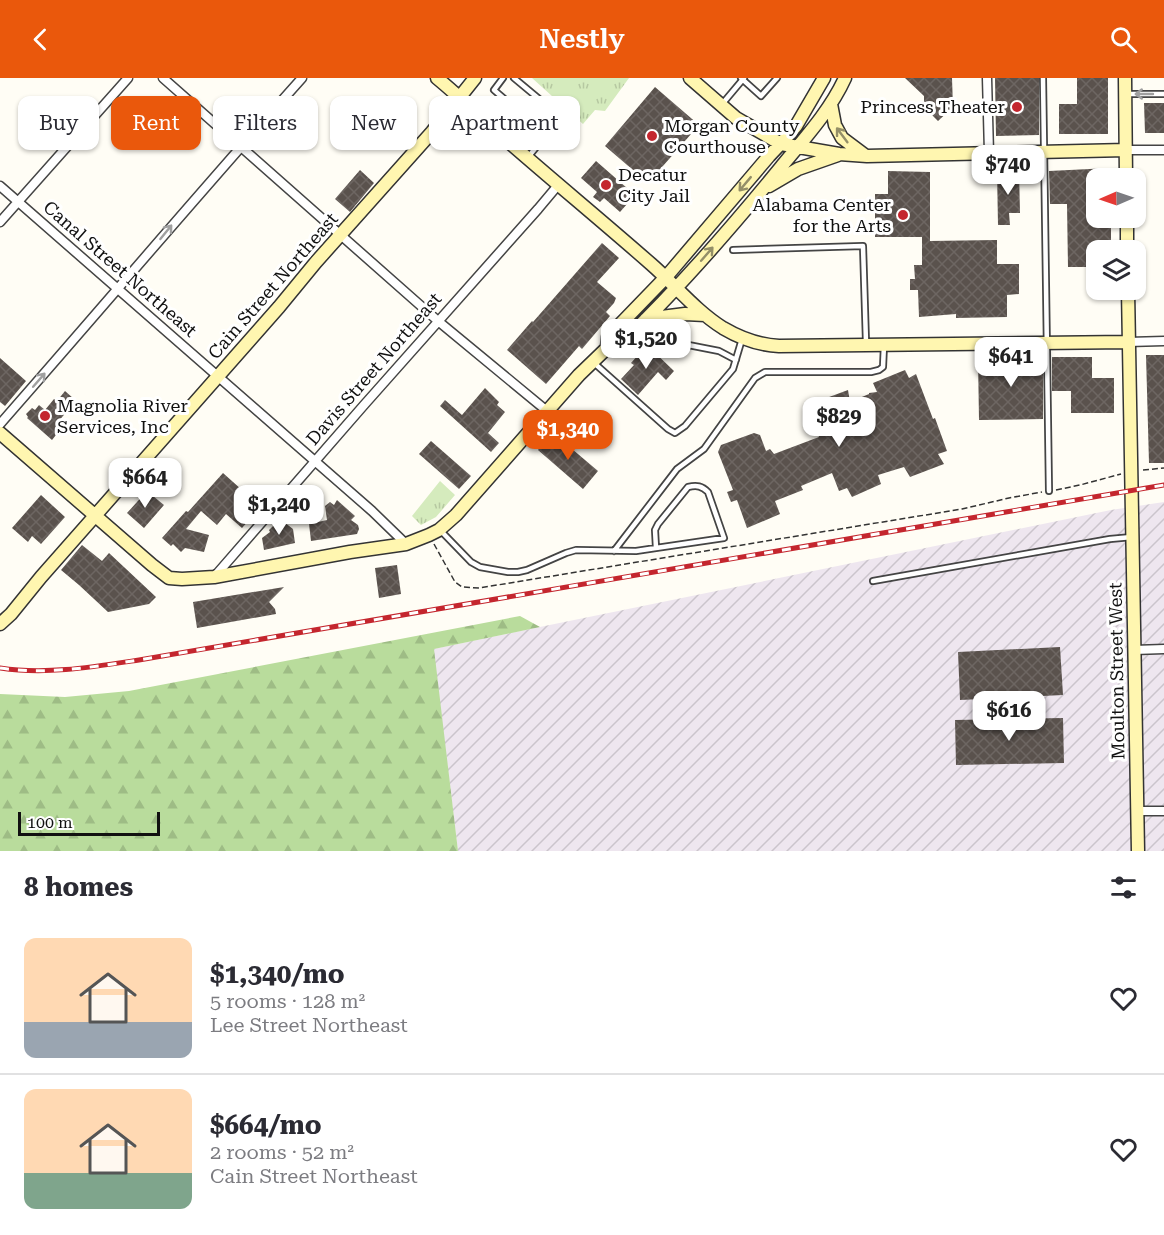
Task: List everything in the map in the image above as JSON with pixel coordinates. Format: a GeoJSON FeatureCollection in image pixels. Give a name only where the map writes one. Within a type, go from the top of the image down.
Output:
{"type":"FeatureCollection","features":[{"type":"Feature","properties":{"kind":"street"},"geometry":{"type":"LineString","coordinates":[[0,222],[128,78]]}},
{"type":"Feature","properties":{"kind":"street"},"geometry":{"type":"LineString","coordinates":[[163,78],[213,122]]}},
{"type":"Feature","properties":{"kind":"street"},"geometry":{"type":"LineString","coordinates":[[286,96],[302,78]]}},
{"type":"Feature","properties":{"kind":"street"},"geometry":{"type":"LineString","coordinates":[[437,78],[459,96]]}},
{"type":"Feature","properties":{"kind":"street","name":"Cain Street Northeast"},"geometry":{"type":"LineString","coordinates":[[459,96],[475,78]]}},
{"type":"Feature","properties":{"kind":"street"},"geometry":{"type":"LineString","coordinates":[[690,78],[736,118],[781,144],[839,154],[867,156],[1164,150]]}},
{"type":"Feature","properties":{"kind":"street"},"geometry":{"type":"LineString","coordinates":[[0,433],[169,578],[214,577],[406,544],[429,535],[439,530],[456,515],[547,411],[607,348],[608,338],[666,277],[796,126],[824,78]]}},
{"type":"Feature","properties":{"kind":"street"},"geometry":{"type":"LineString","coordinates":[[607,348],[615,348],[646,319],[706,255],[831,104],[844,78]]}},
{"type":"Feature","properties":{"kind":"street"},"geometry":{"type":"LineString","coordinates":[[987,78],[989,153]]}},
{"type":"Feature","properties":{"kind":"street"},"geometry":{"type":"LineString","coordinates":[[1125,78],[1126,168]]}},
{"type":"Feature","properties":{"kind":"street"},"geometry":{"type":"LineString","coordinates":[[831,104],[835,125],[842,138],[867,156]]}},
{"type":"Feature","properties":{"kind":"street","name":"Cain Street Northeast"},"geometry":{"type":"LineString","coordinates":[[0,624],[429,135]]}},
{"type":"Feature","properties":{"kind":"street"},"geometry":{"type":"LineString","coordinates":[[0,424],[238,150]]}},
{"type":"Feature","properties":{"kind":"street"},"geometry":{"type":"LineString","coordinates":[[244,150],[438,321],[547,411]]}},
{"type":"Feature","properties":{"kind":"street"},"geometry":{"type":"LineString","coordinates":[[519,150],[666,277],[705,315],[742,339],[767,346],[1164,341]]}},
{"type":"Feature","properties":{"kind":"street"},"geometry":{"type":"LineString","coordinates":[[760,191],[798,170],[839,154]]}},
{"type":"Feature","properties":{"kind":"street","name":"Davis Street Northeast"},"geometry":{"type":"LineString","coordinates":[[214,577],[559,184]]}},
{"type":"Feature","properties":{"kind":"street","name":"Canal Street Northeast"},"geometry":{"type":"LineString","coordinates":[[0,186],[372,511],[406,544]]}},
{"type":"Feature","properties":{"kind":"street","name":"Moulton Street West"},"geometry":{"type":"LineString","coordinates":[[1128,300],[1138,851]]}},
{"type":"Feature","properties":{"kind":"street"},"geometry":{"type":"LineString","coordinates":[[646,319],[685,314],[705,315]]}},
{"type":"Feature","properties":{"kind":"street"},"geometry":{"type":"LineString","coordinates":[[1134,650],[1164,649]]}},
{"type":"Feature","properties":{"kind":"street"},"geometry":{"type":"LineString","coordinates":[[1137,811],[1164,811]]}},
{"type":"Feature","properties":{"kind":"lane"},"geometry":{"type":"LineString","coordinates":[[501,96],[494,90],[503,78]]}},
{"type":"Feature","properties":{"kind":"lane"},"geometry":{"type":"LineString","coordinates":[[514,78],[535,96]]}},
{"type":"Feature","properties":{"kind":"lane"},"geometry":{"type":"LineString","coordinates":[[721,105],[743,79],[761,96],[777,78]]}},
{"type":"Feature","properties":{"kind":"lane"},"geometry":{"type":"LineString","coordinates":[[1043,78],[1049,491]]}},
{"type":"Feature","properties":{"kind":"lane"},"geometry":{"type":"LineString","coordinates":[[1125,94],[1164,94]]}},
{"type":"Feature","properties":{"kind":"lane"},"geometry":{"type":"LineString","coordinates":[[528,158],[534,150]]}},
{"type":"Feature","properties":{"kind":"lane"},"geometry":{"type":"LineString","coordinates":[[733,250],[863,246],[866,345]]}},
{"type":"Feature","properties":{"kind":"lane"},"geometry":{"type":"LineString","coordinates":[[665,339],[719,351],[735,360]]}},
{"type":"Feature","properties":{"kind":"lane"},"geometry":{"type":"LineString","coordinates":[[593,362],[675,433],[685,426],[733,369],[742,339]]}},
{"type":"Feature","properties":{"kind":"lane"},"geometry":{"type":"LineString","coordinates":[[614,551],[677,469],[704,449],[755,378],[765,372],[871,372],[879,370],[883,367],[884,345]]}},
{"type":"Feature","properties":{"kind":"lane"},"geometry":{"type":"LineString","coordinates":[[439,530],[471,562],[480,567],[508,572],[526,570],[576,550],[636,551],[724,538],[708,492],[704,487],[688,488],[658,524],[655,530],[656,548]]}},
{"type":"Feature","properties":{"kind":"lane"},"geometry":{"type":"LineString","coordinates":[[873,581],[1132,537]]}},
{"type":"Feature","properties":{"kind":"path"},"geometry":{"type":"LineString","coordinates":[[1009,498],[1080,485],[1131,471],[1164,468]]}},
{"type":"Feature","properties":{"kind":"shaded area"},"geometry":{"type":"Polygon","coordinates":[[[1164,502],[1164,851],[458,851],[433,649],[1111,510],[1164,502]]]}},
{"type":"Feature","properties":{"kind":"green space"},"geometry":{"type":"Polygon","coordinates":[[[532,78],[629,78],[605,111],[595,110],[583,124],[580,121],[580,96],[552,96],[532,78]]]}},
{"type":"Feature","properties":{"kind":"green space"},"geometry":{"type":"Polygon","coordinates":[[[440,481],[455,495],[436,517],[421,525],[412,516],[440,481]]]}},
{"type":"Feature","properties":{"kind":"green space"},"geometry":{"type":"Polygon","coordinates":[[[520,616],[540,627],[434,649],[458,851],[0,851],[0,694],[65,697],[129,691],[520,616]]]}},
{"type":"Feature","properties":{"kind":"building"},"geometry":{"type":"Polygon","coordinates":[[[905,78],[952,78],[953,107],[938,121],[924,107],[924,96],[905,78]]]}},
{"type":"Feature","properties":{"kind":"building","name":"Princess Theater"},"geometry":{"type":"Polygon","coordinates":[[[995,78],[1039,78],[1039,135],[996,136],[995,78]]]}},
{"type":"Feature","properties":{"kind":"building"},"geometry":{"type":"Polygon","coordinates":[[[1077,78],[1108,78],[1108,134],[1059,134],[1059,104],[1077,104],[1077,78]]]}},
{"type":"Feature","properties":{"kind":"building","name":"Morgan County Courthouse"},"geometry":{"type":"Polygon","coordinates":[[[655,87],[699,125],[648,183],[605,146],[655,87]]]}},
{"type":"Feature","properties":{"kind":"building"},"geometry":{"type":"Polygon","coordinates":[[[1144,103],[1164,103],[1164,133],[1145,133],[1144,103]]]}},
{"type":"Feature","properties":{"kind":"building","name":"Decatur City Jail"},"geometry":{"type":"Polygon","coordinates":[[[596,161],[635,195],[620,212],[604,198],[600,202],[593,197],[597,192],[581,178],[596,161]]]}},
{"type":"Feature","properties":{"kind":"building"},"geometry":{"type":"Polygon","coordinates":[[[1086,169],[1086,228],[1111,228],[1111,240],[1086,240],[1086,267],[1068,267],[1067,204],[1050,204],[1049,171],[1086,169]]]}},
{"type":"Feature","properties":{"kind":"building"},"geometry":{"type":"Polygon","coordinates":[[[360,170],[374,183],[350,212],[335,199],[360,170]]]}},
{"type":"Feature","properties":{"kind":"building"},"geometry":{"type":"Polygon","coordinates":[[[888,171],[930,172],[930,241],[997,240],[997,264],[1019,264],[1019,294],[1007,295],[1007,317],[956,318],[956,314],[919,317],[918,290],[910,290],[910,279],[915,279],[914,265],[922,265],[922,237],[875,237],[875,194],[888,194],[888,171]]]}},
{"type":"Feature","properties":{"kind":"building"},"geometry":{"type":"Polygon","coordinates":[[[997,171],[1019,171],[1020,213],[1009,213],[1010,225],[998,225],[997,171]]]}},
{"type":"Feature","properties":{"kind":"building"},"geometry":{"type":"Polygon","coordinates":[[[602,243],[619,258],[597,282],[616,298],[606,312],[610,316],[582,349],[579,346],[546,384],[507,350],[602,243]]]}},
{"type":"Feature","properties":{"kind":"building"},"geometry":{"type":"Polygon","coordinates":[[[647,345],[674,371],[666,380],[658,372],[638,395],[621,379],[634,365],[631,363],[647,345]]]}},
{"type":"Feature","properties":{"kind":"building"},"geometry":{"type":"Polygon","coordinates":[[[1146,355],[1164,355],[1164,463],[1149,463],[1146,355]]]}},
{"type":"Feature","properties":{"kind":"building"},"geometry":{"type":"Polygon","coordinates":[[[1043,357],[1043,419],[979,420],[978,358],[1043,357]]]}},
{"type":"Feature","properties":{"kind":"building"},"geometry":{"type":"Polygon","coordinates":[[[1052,357],[1092,357],[1092,378],[1114,378],[1114,413],[1071,413],[1071,391],[1052,391],[1052,357]]]}},
{"type":"Feature","properties":{"kind":"building"},"geometry":{"type":"Polygon","coordinates":[[[0,358],[26,381],[5,406],[0,402],[0,358]]]}},
{"type":"Feature","properties":{"kind":"building"},"geometry":{"type":"Polygon","coordinates":[[[905,370],[909,378],[916,374],[933,419],[935,418],[947,451],[938,454],[944,464],[910,477],[904,467],[878,475],[881,484],[852,497],[847,488],[839,491],[832,473],[801,486],[803,490],[775,501],[780,514],[747,528],[737,500],[731,502],[727,492],[733,490],[718,452],[721,445],[754,433],[760,435],[766,451],[770,449],[774,454],[819,437],[811,416],[818,414],[813,403],[848,390],[850,402],[869,393],[877,392],[873,383],[905,370]]]}},
{"type":"Feature","properties":{"kind":"building"},"geometry":{"type":"Polygon","coordinates":[[[485,388],[505,412],[488,433],[499,443],[491,452],[440,406],[445,400],[462,415],[485,388]]]}},
{"type":"Feature","properties":{"kind":"building","name":"Magnolia River Services, Inc"},"geometry":{"type":"Polygon","coordinates":[[[65,391],[74,399],[58,422],[63,426],[52,440],[27,418],[26,414],[32,408],[35,410],[39,405],[45,410],[65,391]]]}},
{"type":"Feature","properties":{"kind":"building"},"geometry":{"type":"Polygon","coordinates":[[[552,432],[598,471],[583,489],[538,450],[552,432]]]}},
{"type":"Feature","properties":{"kind":"building"},"geometry":{"type":"Polygon","coordinates":[[[431,441],[471,476],[459,489],[419,454],[431,441]]]}},
{"type":"Feature","properties":{"kind":"building"},"geometry":{"type":"Polygon","coordinates":[[[223,473],[261,507],[242,528],[226,514],[217,525],[201,511],[186,529],[209,535],[204,552],[185,548],[181,552],[173,544],[171,546],[162,538],[223,473]]]}},
{"type":"Feature","properties":{"kind":"building"},"geometry":{"type":"Polygon","coordinates":[[[147,491],[164,505],[144,528],[127,513],[147,491]]]}},
{"type":"Feature","properties":{"kind":"building"},"geometry":{"type":"Polygon","coordinates":[[[41,495],[65,517],[41,544],[32,536],[28,542],[12,528],[41,495]]]}},
{"type":"Feature","properties":{"kind":"building"},"geometry":{"type":"Polygon","coordinates":[[[337,500],[355,516],[351,520],[358,525],[357,534],[311,541],[309,524],[327,520],[325,506],[330,502],[334,505],[337,500]]]}},
{"type":"Feature","properties":{"kind":"building"},"geometry":{"type":"Polygon","coordinates":[[[280,519],[293,529],[295,543],[264,550],[262,538],[280,519]]]}},
{"type":"Feature","properties":{"kind":"building"},"geometry":{"type":"Polygon","coordinates":[[[82,545],[102,561],[109,553],[156,597],[149,604],[108,612],[61,570],[82,545]]]}},
{"type":"Feature","properties":{"kind":"building"},"geometry":{"type":"Polygon","coordinates":[[[397,565],[401,594],[379,598],[375,568],[397,565]]]}},
{"type":"Feature","properties":{"kind":"building"},"geometry":{"type":"Polygon","coordinates":[[[284,587],[269,602],[276,614],[197,628],[193,602],[284,587]]]}},
{"type":"Feature","properties":{"kind":"building"},"geometry":{"type":"Polygon","coordinates":[[[1060,647],[1063,695],[960,700],[958,652],[1060,647]]]}},
{"type":"Feature","properties":{"kind":"building"},"geometry":{"type":"Polygon","coordinates":[[[1063,718],[1064,763],[956,765],[955,720],[1063,718]]]}},
{"type":"Feature","properties":{"kind":"railway"},"geometry":{"type":"LineString","coordinates":[[0,668],[35,671],[139,660],[1164,485]]}},
{"type":"Feature","properties":{"kind":"place","name":"Princess Theater"},"geometry":{"type":"Point","coordinates":[1017,107]}},
{"type":"Feature","properties":{"kind":"place","name":"Morgan County Courthouse"},"geometry":{"type":"Point","coordinates":[652,136]}},
{"type":"Feature","properties":{"kind":"place","name":"Decatur City Jail"},"geometry":{"type":"Point","coordinates":[606,185]}},
{"type":"Feature","properties":{"kind":"place","name":"Alabama Center for the Arts"},"geometry":{"type":"Point","coordinates":[903,215]}},
{"type":"Feature","properties":{"kind":"place","name":"Magnolia River Services, Inc"},"geometry":{"type":"Point","coordinates":[45,416]}}]}
